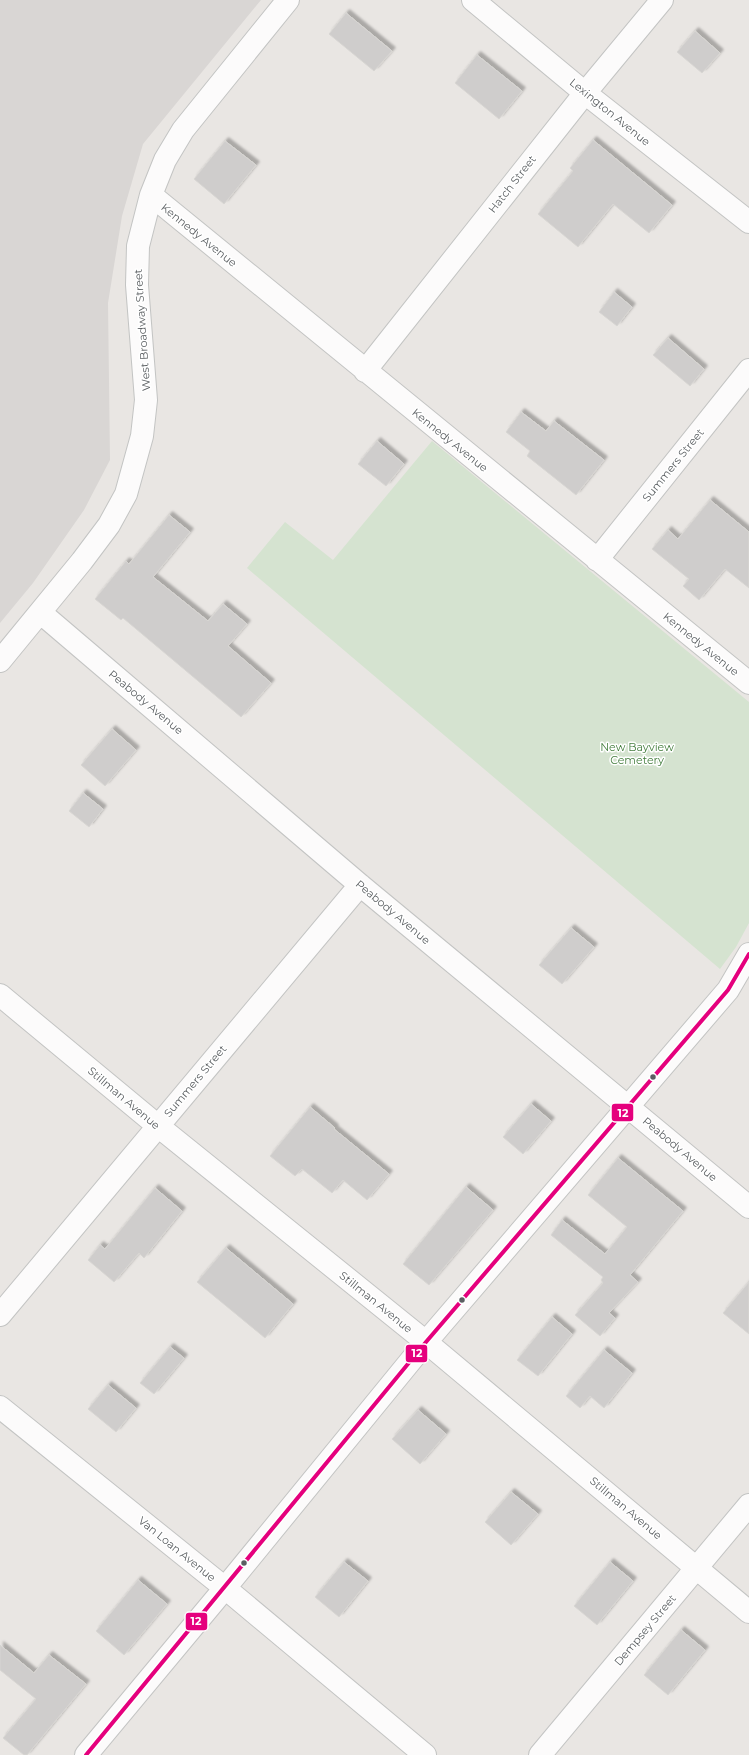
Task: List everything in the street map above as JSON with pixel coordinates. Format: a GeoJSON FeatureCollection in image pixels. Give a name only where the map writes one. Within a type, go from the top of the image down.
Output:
{"type":"FeatureCollection","features":[{"type":"Feature","properties":{"kind":"street","name":"West Broadway Street"},"geometry":{"type":"LineString","coordinates":[[0,661],[41,612],[109,525],[126,494],[142,436],[146,400],[137,285],[138,246],[151,195],[165,160],[183,130],[288,0]]}},
{"type":"Feature","properties":{"kind":"street","name":"Lexington Avenue"},"geometry":{"type":"LineString","coordinates":[[473,0],[585,93],[749,222]]}},
{"type":"Feature","properties":{"kind":"street","name":"Hatch Street"},"geometry":{"type":"LineString","coordinates":[[365,370],[585,93],[662,0]]}},
{"type":"Feature","properties":{"kind":"street","name":"Kennedy Avenue"},"geometry":{"type":"LineString","coordinates":[[151,195],[749,683]]}},
{"type":"Feature","properties":{"kind":"street","name":"Summers Street"},"geometry":{"type":"LineString","coordinates":[[597,560],[749,370]]}},
{"type":"Feature","properties":{"kind":"street","name":"Peabody Avenue"},"geometry":{"type":"LineString","coordinates":[[41,612],[360,885],[749,1207]]}},
{"type":"Feature","properties":{"kind":"street","name":"Summers Street"},"geometry":{"type":"LineString","coordinates":[[0,1315],[360,885]]}},
{"type":"Feature","properties":{"kind":"street"},"geometry":{"type":"LineString","coordinates":[[86,1755],[226,1588],[426,1342],[630,1107],[728,990],[749,954]]}},
{"type":"Feature","properties":{"kind":"street","name":"Stillman Avenue"},"geometry":{"type":"LineString","coordinates":[[0,995],[158,1126],[426,1342],[749,1612]]}},
{"type":"Feature","properties":{"kind":"street","name":"Van Loan Avenue"},"geometry":{"type":"LineString","coordinates":[[0,1407],[226,1588],[425,1755]]}},
{"type":"Feature","properties":{"kind":"street","name":"Dempsey Street"},"geometry":{"type":"LineString","coordinates":[[540,1755],[698,1568],[749,1505]]}},
{"type":"Feature","properties":{"kind":"shaded area"},"geometry":{"type":"Polygon","coordinates":[[[0,0],[261,0],[143,144],[122,216],[108,303],[110,460],[84,510],[33,583],[0,623],[0,0]]]}},
{"type":"Feature","properties":{"kind":"green space","name":"New Bayview Cemetery"},"geometry":{"type":"Polygon","coordinates":[[[432,441],[749,702],[749,923],[736,947],[720,969],[247,568],[285,522],[333,560],[432,441]]]}},
{"type":"Feature","properties":{"kind":"building"},"geometry":{"type":"Polygon","coordinates":[[[346,13],[392,51],[374,71],[329,34],[346,13]]]}},
{"type":"Feature","properties":{"kind":"building"},"geometry":{"type":"Polygon","coordinates":[[[695,31],[720,53],[702,73],[677,52],[695,31]]]}},
{"type":"Feature","properties":{"kind":"building"},"geometry":{"type":"Polygon","coordinates":[[[477,55],[522,91],[499,119],[455,83],[477,55]]]}},
{"type":"Feature","properties":{"kind":"building"},"geometry":{"type":"Polygon","coordinates":[[[593,140],[672,205],[649,233],[613,204],[578,247],[538,214],[573,171],[570,168],[593,140]]]}},
{"type":"Feature","properties":{"kind":"building"},"geometry":{"type":"Polygon","coordinates":[[[225,141],[256,165],[224,204],[194,179],[225,141]]]}},
{"type":"Feature","properties":{"kind":"building"},"geometry":{"type":"Polygon","coordinates":[[[614,292],[632,307],[617,326],[599,312],[614,292]]]}},
{"type":"Feature","properties":{"kind":"building"},"geometry":{"type":"Polygon","coordinates":[[[668,338],[704,369],[690,386],[653,355],[668,338]]]}},
{"type":"Feature","properties":{"kind":"building"},"geometry":{"type":"Polygon","coordinates":[[[521,412],[546,431],[554,421],[604,460],[576,495],[527,456],[530,451],[506,432],[521,412]]]}},
{"type":"Feature","properties":{"kind":"building"},"geometry":{"type":"Polygon","coordinates":[[[377,441],[404,464],[386,486],[358,464],[377,441]]]}},
{"type":"Feature","properties":{"kind":"building"},"geometry":{"type":"Polygon","coordinates":[[[710,500],[749,532],[749,588],[725,569],[699,600],[683,586],[689,579],[652,549],[668,530],[678,539],[710,500]]]}},
{"type":"Feature","properties":{"kind":"building"},"geometry":{"type":"Polygon","coordinates":[[[169,515],[190,532],[153,577],[208,621],[223,604],[247,624],[228,646],[271,683],[241,717],[123,618],[121,620],[95,599],[126,561],[129,564],[169,515]]]}},
{"type":"Feature","properties":{"kind":"building"},"geometry":{"type":"Polygon","coordinates":[[[112,729],[136,750],[105,786],[81,765],[112,729]]]}},
{"type":"Feature","properties":{"kind":"building"},"geometry":{"type":"Polygon","coordinates":[[[83,793],[103,809],[89,827],[69,811],[83,793]]]}},
{"type":"Feature","properties":{"kind":"building"},"geometry":{"type":"Polygon","coordinates":[[[571,928],[594,947],[562,984],[539,965],[571,928]]]}},
{"type":"Feature","properties":{"kind":"building"},"geometry":{"type":"Polygon","coordinates":[[[531,1104],[551,1121],[523,1154],[503,1137],[531,1104]]]}},
{"type":"Feature","properties":{"kind":"building"},"geometry":{"type":"Polygon","coordinates":[[[310,1107],[335,1128],[334,1129],[389,1174],[367,1200],[343,1180],[332,1193],[302,1169],[295,1176],[270,1156],[310,1107]]]}},
{"type":"Feature","properties":{"kind":"building"},"geometry":{"type":"Polygon","coordinates":[[[618,1158],[683,1211],[630,1275],[638,1282],[609,1313],[615,1318],[600,1336],[575,1315],[603,1283],[601,1280],[603,1277],[551,1235],[562,1220],[605,1254],[627,1227],[588,1195],[618,1158]]]}},
{"type":"Feature","properties":{"kind":"building"},"geometry":{"type":"Polygon","coordinates":[[[466,1187],[493,1210],[429,1285],[403,1264],[466,1187]]]}},
{"type":"Feature","properties":{"kind":"building"},"geometry":{"type":"Polygon","coordinates":[[[155,1188],[182,1211],[144,1258],[139,1253],[114,1282],[88,1260],[100,1245],[105,1249],[155,1188]]]}},
{"type":"Feature","properties":{"kind":"building"},"geometry":{"type":"Polygon","coordinates":[[[226,1248],[293,1304],[265,1338],[197,1282],[226,1248]]]}},
{"type":"Feature","properties":{"kind":"building"},"geometry":{"type":"Polygon","coordinates":[[[749,1282],[749,1334],[723,1313],[749,1282]]]}},
{"type":"Feature","properties":{"kind":"building"},"geometry":{"type":"Polygon","coordinates":[[[552,1317],[572,1334],[538,1376],[517,1360],[552,1317]]]}},
{"type":"Feature","properties":{"kind":"building"},"geometry":{"type":"Polygon","coordinates":[[[170,1347],[184,1358],[154,1394],[140,1383],[170,1347]]]}},
{"type":"Feature","properties":{"kind":"building"},"geometry":{"type":"Polygon","coordinates":[[[604,1350],[632,1373],[604,1408],[590,1396],[580,1408],[566,1396],[604,1350]]]}},
{"type":"Feature","properties":{"kind":"building"},"geometry":{"type":"Polygon","coordinates":[[[108,1385],[136,1408],[116,1432],[88,1409],[108,1385]]]}},
{"type":"Feature","properties":{"kind":"building"},"geometry":{"type":"Polygon","coordinates":[[[418,1410],[446,1434],[420,1464],[392,1439],[418,1410]]]}},
{"type":"Feature","properties":{"kind":"building"},"geometry":{"type":"Polygon","coordinates":[[[511,1492],[538,1514],[511,1545],[485,1522],[511,1492]]]}},
{"type":"Feature","properties":{"kind":"building"},"geometry":{"type":"Polygon","coordinates":[[[344,1562],[368,1581],[339,1617],[315,1597],[344,1562]]]}},
{"type":"Feature","properties":{"kind":"building"},"geometry":{"type":"Polygon","coordinates":[[[610,1562],[633,1581],[597,1625],[574,1606],[610,1562]]]}},
{"type":"Feature","properties":{"kind":"building"},"geometry":{"type":"Polygon","coordinates":[[[138,1580],[167,1604],[124,1655],[96,1631],[138,1580]]]}},
{"type":"Feature","properties":{"kind":"building"},"geometry":{"type":"Polygon","coordinates":[[[681,1630],[705,1650],[668,1695],[644,1675],[681,1630]]]}},
{"type":"Feature","properties":{"kind":"building"},"geometry":{"type":"Polygon","coordinates":[[[0,1645],[34,1673],[49,1655],[86,1684],[27,1755],[24,1755],[3,1738],[36,1699],[0,1670],[0,1645]]]}},
{"type":"Feature","properties":{"kind":"transit line","name":"12"},"geometry":{"type":"LineString","coordinates":[[86,1755],[426,1342],[728,990],[749,954]]}}]}
